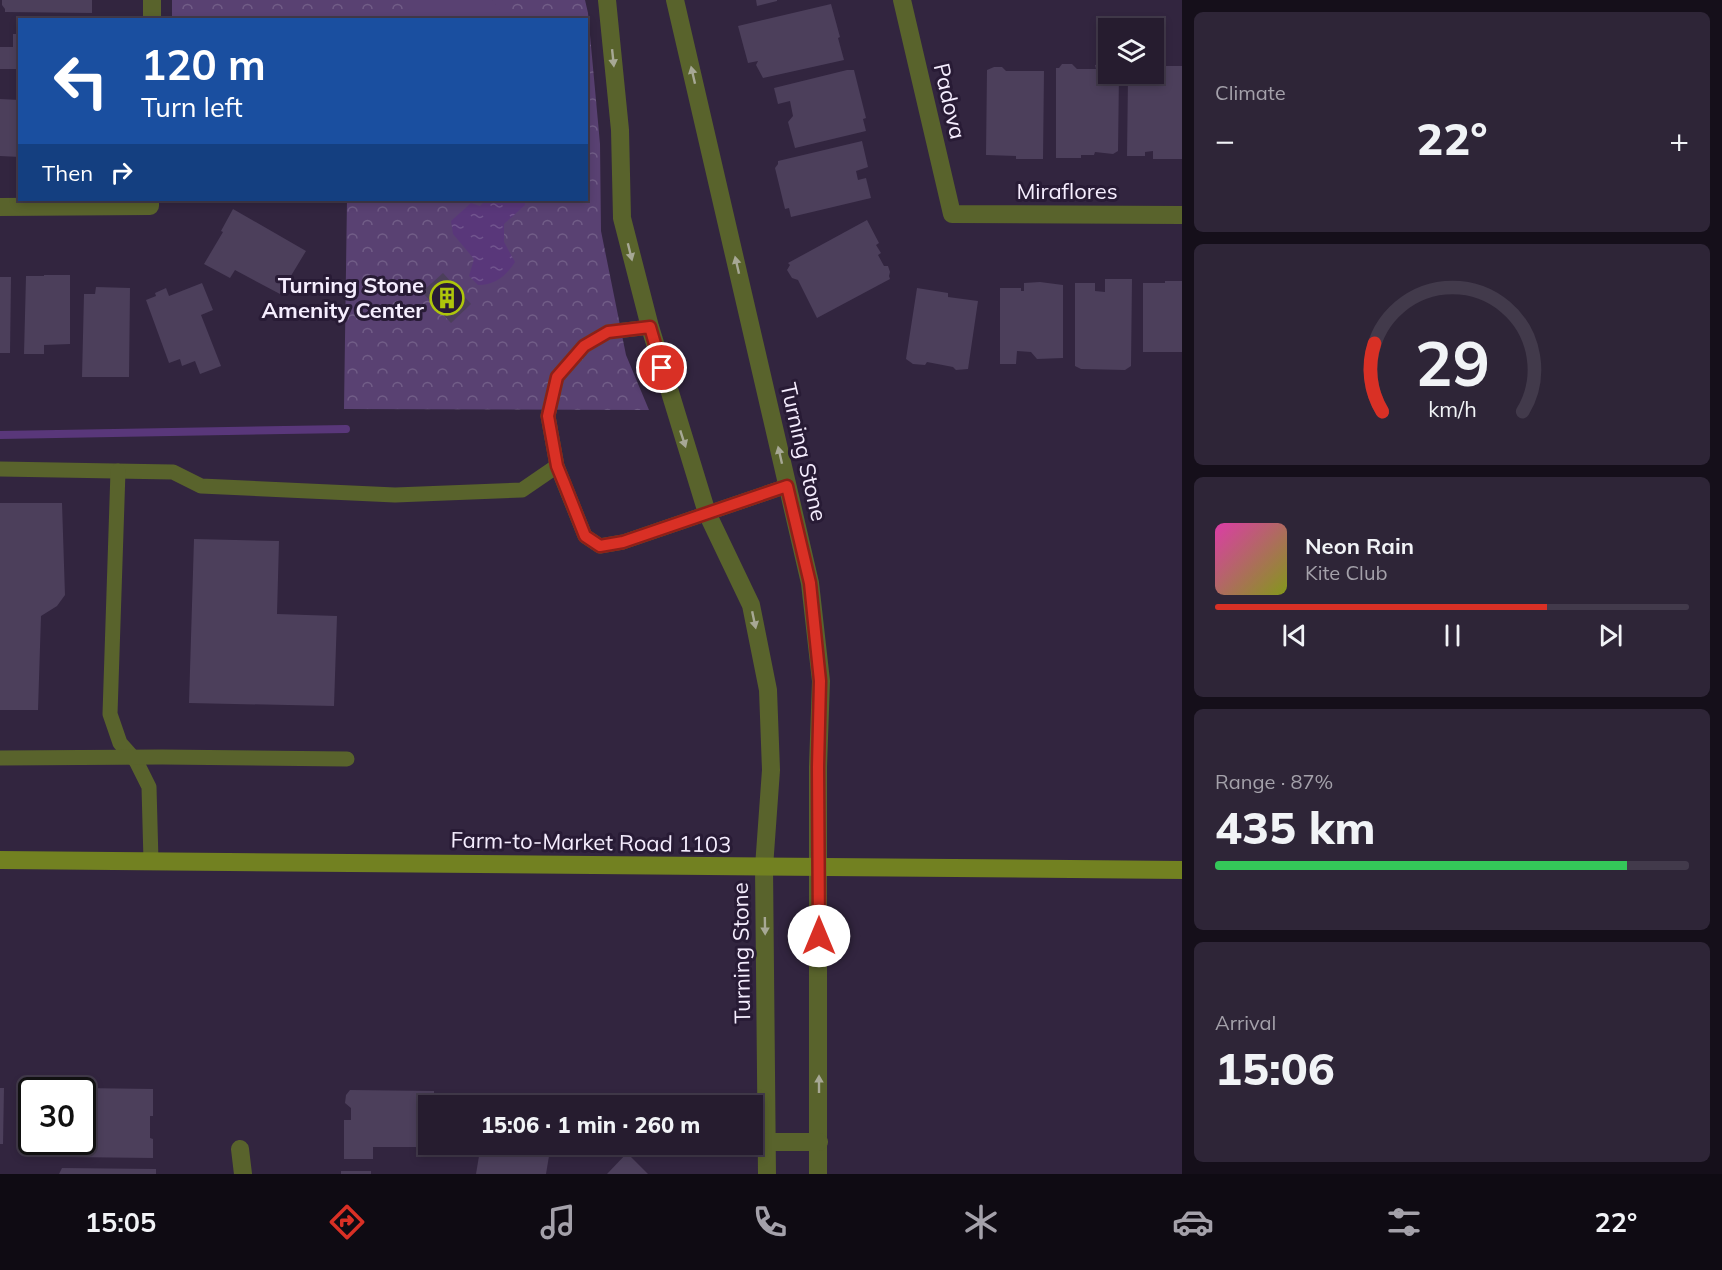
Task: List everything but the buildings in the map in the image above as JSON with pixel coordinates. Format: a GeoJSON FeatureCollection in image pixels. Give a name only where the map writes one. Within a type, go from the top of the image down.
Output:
{"type":"FeatureCollection","features":[{"type":"Feature","properties":{"kind":"main road","name":"Farm-to-Market Road 1103"},"geometry":{"type":"LineString","coordinates":[[0,860],[1182,870]]}},
{"type":"Feature","properties":{"kind":"street"},"geometry":{"type":"LineString","coordinates":[[152,0],[152,18]]}},
{"type":"Feature","properties":{"kind":"street","name":"Turning Stone"},"geometry":{"type":"LineString","coordinates":[[607,0],[620,129],[622,218],[650,327],[707,513],[751,605],[768,690],[771,770],[764,867],[767,1174]]}},
{"type":"Feature","properties":{"kind":"street","name":"Turning Stone"},"geometry":{"type":"LineString","coordinates":[[675,0],[810,583],[820,681],[818,1174]]}},
{"type":"Feature","properties":{"kind":"street","name":"Padova"},"geometry":{"type":"LineString","coordinates":[[902,0],[952,214]]}},
{"type":"Feature","properties":{"kind":"street"},"geometry":{"type":"LineString","coordinates":[[0,207],[150,203]]}},
{"type":"Feature","properties":{"kind":"street","name":"Miraflores"},"geometry":{"type":"LineString","coordinates":[[952,214],[1182,215]]}},
{"type":"Feature","properties":{"kind":"street"},"geometry":{"type":"LineString","coordinates":[[767,1142],[819,1142]]}},
{"type":"Feature","properties":{"kind":"street"},"geometry":{"type":"LineString","coordinates":[[240,1149],[243,1174]]}},
{"type":"Feature","properties":{"kind":"lane"},"geometry":{"type":"LineString","coordinates":[[650,327],[608,332],[584,346],[557,377],[548,416],[557,466],[585,536],[600,546],[623,542],[787,486]]}},
{"type":"Feature","properties":{"kind":"lane"},"geometry":{"type":"LineString","coordinates":[[0,469],[173,472],[201,486],[395,495],[522,490],[557,466]]}},
{"type":"Feature","properties":{"kind":"lane"},"geometry":{"type":"LineString","coordinates":[[118,471],[110,714],[120,743],[133,757],[149,787],[151,861]]}},
{"type":"Feature","properties":{"kind":"lane"},"geometry":{"type":"LineString","coordinates":[[0,758],[347,759]]}},
{"type":"Feature","properties":{"kind":"green space"},"geometry":{"type":"Polygon","coordinates":[[[172,0],[585,0],[588,13],[600,144],[601,231],[626,355],[649,410],[344,409],[347,201],[588,201],[588,18],[172,18],[172,0]]]}},
{"type":"Feature","properties":{"kind":"green space"},"geometry":{"type":"Polygon","coordinates":[[[401,0],[492,0],[506,18],[415,18],[401,0]]]}},
{"type":"Feature","properties":{"kind":"water"},"geometry":{"type":"Polygon","coordinates":[[[485,201],[525,201],[525,205],[504,224],[504,242],[515,262],[499,279],[478,285],[469,276],[474,259],[453,234],[451,221],[471,203],[480,206],[485,201]]]}},
{"type":"Feature","properties":{"kind":"waterway"},"geometry":{"type":"LineString","coordinates":[[0,435],[346,429]]}},
{"type":"Feature","properties":{"kind":"place","name":"Turning Stone Amenity Center"},"geometry":{"type":"Point","coordinates":[447,298]}},
{"type":"Feature","properties":{"kind":"route"},"geometry":{"type":"LineString","coordinates":[[662,368],[650,327],[608,332],[584,346],[557,377],[548,416],[557,466],[585,536],[600,546],[623,542],[787,486],[810,583],[820,681],[819,936]]}}]}
